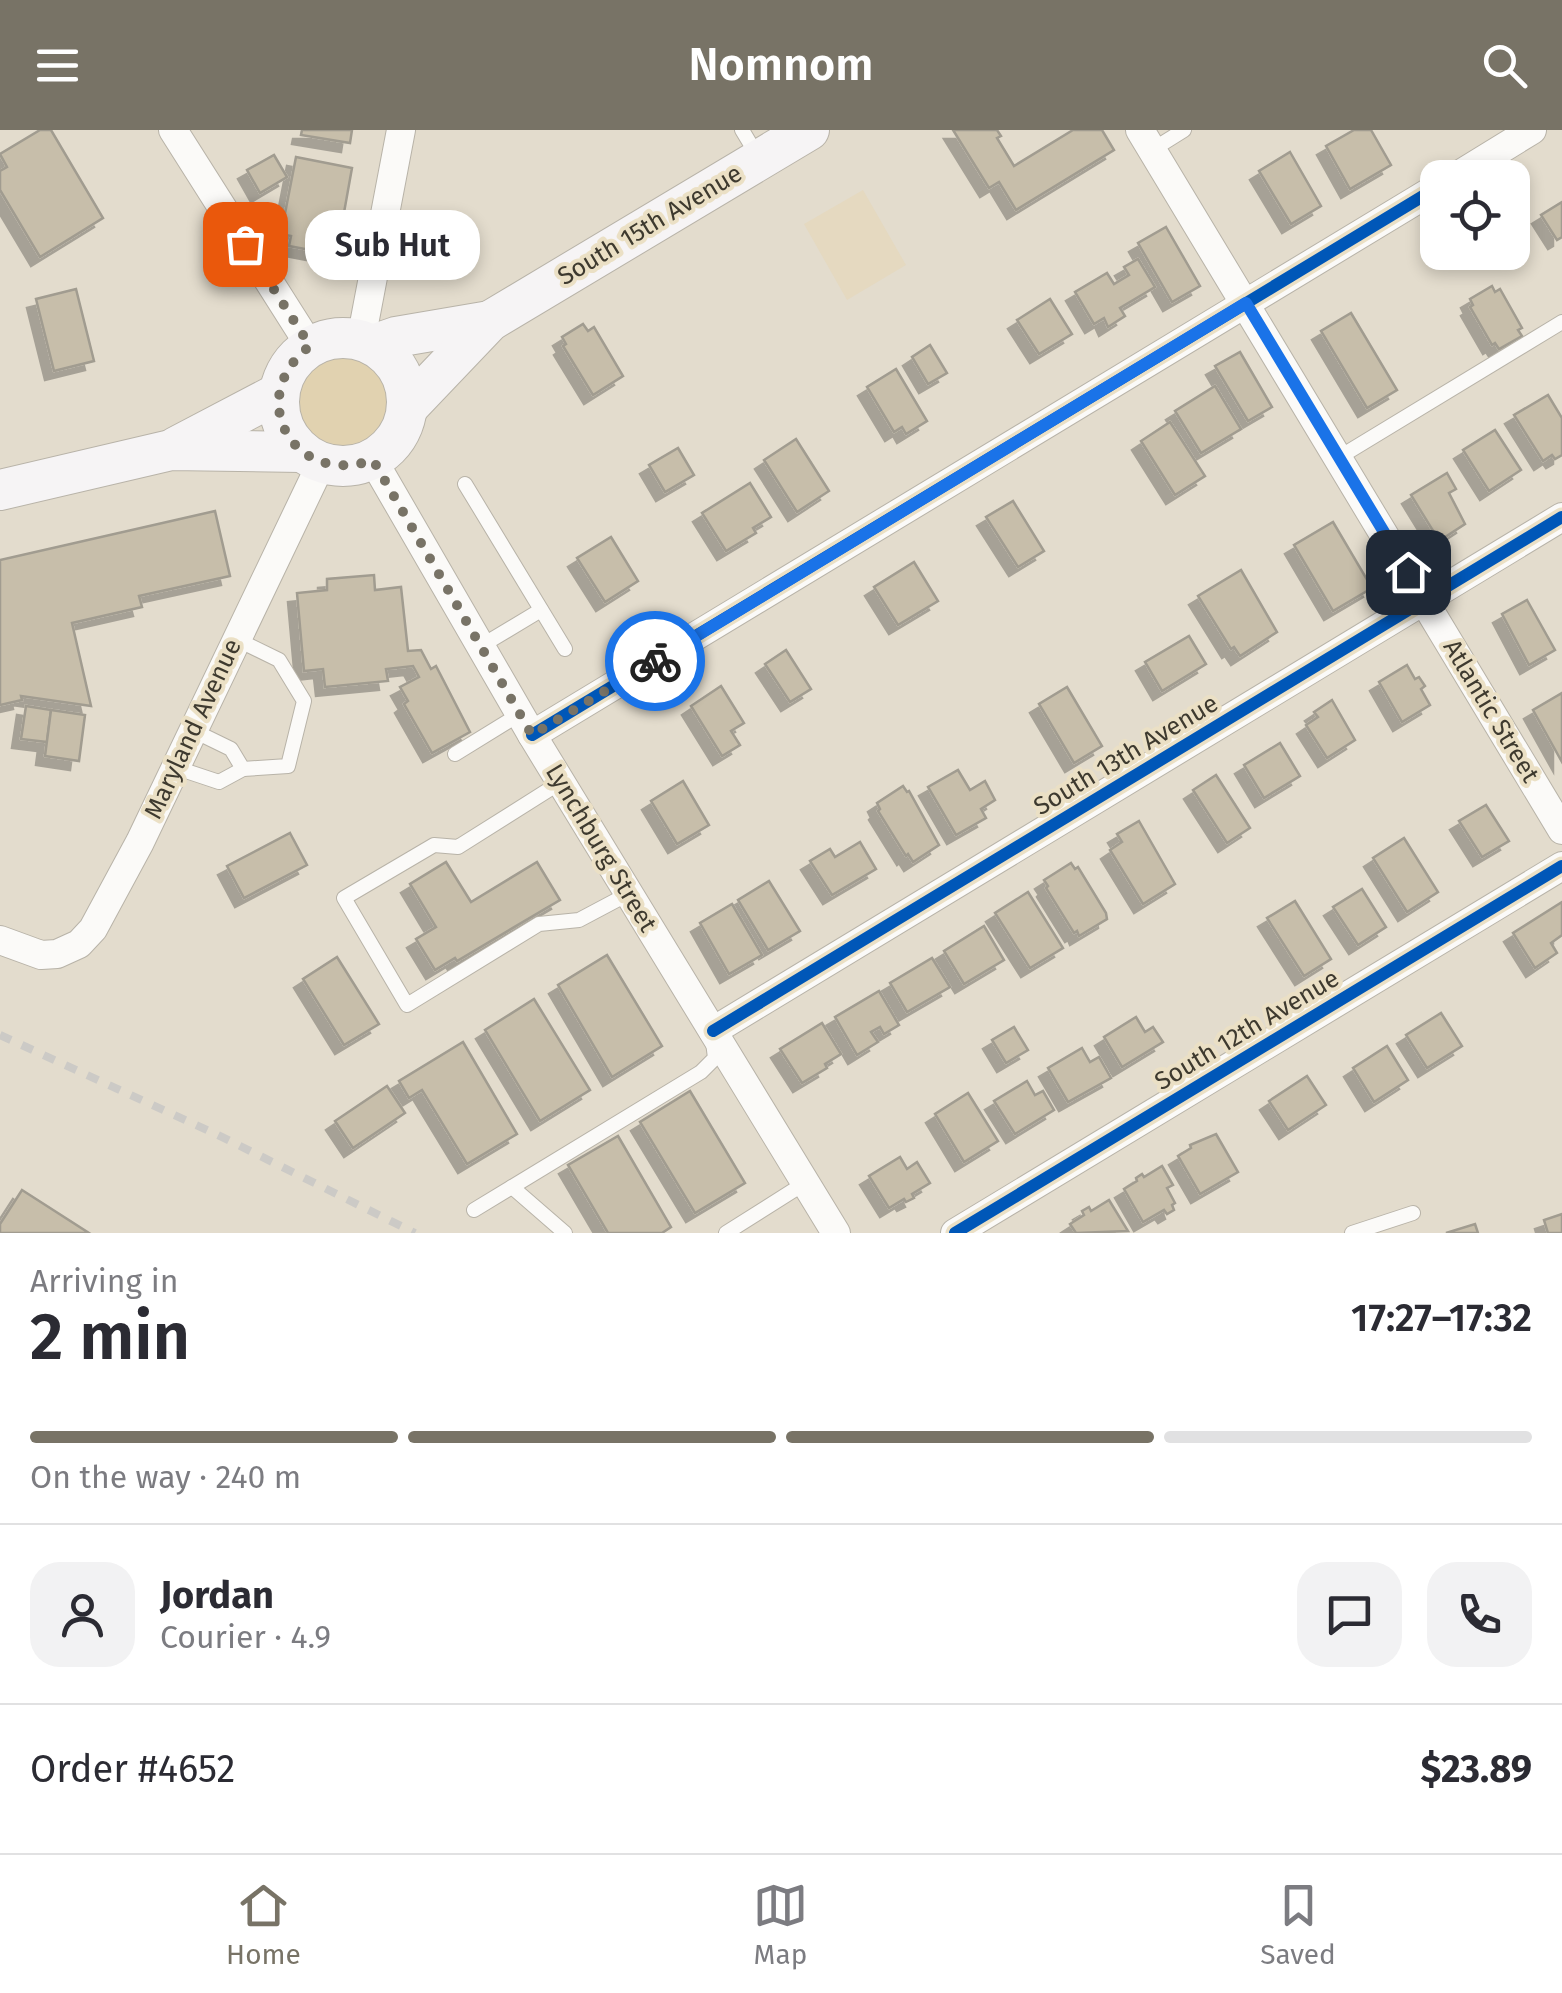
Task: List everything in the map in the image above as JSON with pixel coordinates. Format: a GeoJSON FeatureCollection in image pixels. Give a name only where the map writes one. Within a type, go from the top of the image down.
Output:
{"type":"FeatureCollection","features":[{"type":"Feature","properties":{"kind":"main road","name":"South 15th Avenue"},"geometry":{"type":"LineString","coordinates":[[408,407],[490,321],[751,145],[810,130]]}},
{"type":"Feature","properties":{"kind":"main road","name":"South 15th Avenue"},"geometry":{"type":"LineString","coordinates":[[367,342],[490,321]]}},
{"type":"Feature","properties":{"kind":"main road"},"geometry":{"type":"LineString","coordinates":[[171,450],[311,458],[338,467],[373,460],[390,446],[402,428],[408,407],[399,371],[388,356],[367,342],[344,337],[310,346],[289,366],[278,393],[279,415],[287,435],[311,458]]}},
{"type":"Feature","properties":{"kind":"main road"},"geometry":{"type":"LineString","coordinates":[[0,490],[171,450],[278,393]]}},
{"type":"Feature","properties":{"kind":"street"},"geometry":{"type":"LineString","coordinates":[[174,130],[310,346]]}},
{"type":"Feature","properties":{"kind":"street"},"geometry":{"type":"LineString","coordinates":[[367,342],[400,130]]}},
{"type":"Feature","properties":{"kind":"street"},"geometry":{"type":"LineString","coordinates":[[1483,160],[1532,130]]}},
{"type":"Feature","properties":{"kind":"street","name":"Atlantic Street"},"geometry":{"type":"LineString","coordinates":[[1146,140],[1562,830]]}},
{"type":"Feature","properties":{"kind":"street"},"geometry":{"type":"LineString","coordinates":[[526,725],[1420,198]]}},
{"type":"Feature","properties":{"kind":"street","name":"Maryland Avenue"},"geometry":{"type":"LineString","coordinates":[[0,940],[30,952],[57,954],[79,944],[93,929],[140,842],[235,639],[311,458]]}},
{"type":"Feature","properties":{"kind":"street","name":"Lynchburg Street"},"geometry":{"type":"LineString","coordinates":[[373,460],[526,725],[836,1233]]}},
{"type":"Feature","properties":{"kind":"street","name":"South 13th Avenue"},"geometry":{"type":"LineString","coordinates":[[712,1031],[1562,517]]}},
{"type":"Feature","properties":{"kind":"street","name":"South 12th Avenue"},"geometry":{"type":"LineString","coordinates":[[955,1233],[1562,866]]}},
{"type":"Feature","properties":{"kind":"lane"},"geometry":{"type":"LineString","coordinates":[[1146,140],[1184,130]]}},
{"type":"Feature","properties":{"kind":"lane"},"geometry":{"type":"LineString","coordinates":[[1338,458],[1562,322]]}},
{"type":"Feature","properties":{"kind":"lane"},"geometry":{"type":"LineString","coordinates":[[466,484],[565,649]]}},
{"type":"Feature","properties":{"kind":"lane"},"geometry":{"type":"LineString","coordinates":[[481,646],[541,610]]}},
{"type":"Feature","properties":{"kind":"lane"},"geometry":{"type":"LineString","coordinates":[[174,768],[219,782],[242,769],[288,766],[304,701],[279,660],[235,639]]}},
{"type":"Feature","properties":{"kind":"lane"},"geometry":{"type":"LineString","coordinates":[[455,754],[526,725]]}},
{"type":"Feature","properties":{"kind":"lane"},"geometry":{"type":"LineString","coordinates":[[192,730],[232,749],[242,769]]}},
{"type":"Feature","properties":{"kind":"lane"},"geometry":{"type":"LineString","coordinates":[[561,782],[458,846],[434,845],[344,898],[407,1005],[539,924],[590,916],[628,894]]}},
{"type":"Feature","properties":{"kind":"lane"},"geometry":{"type":"LineString","coordinates":[[474,1210],[701,1072],[715,1058],[712,1031]]}},
{"type":"Feature","properties":{"kind":"lane"},"geometry":{"type":"LineString","coordinates":[[726,1233],[805,1183]]}},
{"type":"Feature","properties":{"kind":"lane"},"geometry":{"type":"LineString","coordinates":[[512,1187],[564,1233]]}},
{"type":"Feature","properties":{"kind":"lane"},"geometry":{"type":"LineString","coordinates":[[1352,1233],[1413,1213]]}},
{"type":"Feature","properties":{"kind":"shaded area"},"geometry":{"type":"Polygon","coordinates":[[[863,190],[906,265],[847,300],[804,224],[863,190]]]}},
{"type":"Feature","properties":{"kind":"shaded area"},"geometry":{"type":"Polygon","coordinates":[[[342,352],[363,356],[380,368],[392,385],[396,406],[392,427],[380,444],[363,456],[342,460],[321,456],[304,444],[292,427],[288,406],[292,385],[304,368],[321,356],[342,352]]]}},
{"type":"Feature","properties":{"kind":"building"},"geometry":{"type":"Polygon","coordinates":[[[40,130],[51,130],[103,218],[40,257],[0,190],[0,171],[7,167],[0,154],[40,130]]]}},
{"type":"Feature","properties":{"kind":"building"},"geometry":{"type":"Polygon","coordinates":[[[302,130],[352,130],[350,143],[301,135],[302,130]]]}},
{"type":"Feature","properties":{"kind":"building"},"geometry":{"type":"Polygon","coordinates":[[[953,130],[997,130],[1001,136],[997,138],[1014,166],[1073,130],[1102,130],[1114,150],[1016,210],[999,182],[989,188],[953,130]]]}},
{"type":"Feature","properties":{"kind":"building"},"geometry":{"type":"Polygon","coordinates":[[[1354,130],[1371,130],[1391,165],[1350,189],[1326,146],[1354,130]]]}},
{"type":"Feature","properties":{"kind":"building"},"geometry":{"type":"Polygon","coordinates":[[[1290,152],[1321,206],[1291,224],[1259,171],[1290,152]]]}},
{"type":"Feature","properties":{"kind":"building"},"geometry":{"type":"Polygon","coordinates":[[[274,155],[287,177],[260,193],[247,170],[274,155]]]}},
{"type":"Feature","properties":{"kind":"building"},"geometry":{"type":"Polygon","coordinates":[[[296,157],[352,168],[338,246],[328,244],[326,253],[289,246],[291,236],[281,234],[296,157]]]}},
{"type":"Feature","properties":{"kind":"building"},"geometry":{"type":"Polygon","coordinates":[[[1562,202],[1562,237],[1557,240],[1541,215],[1562,202]]]}},
{"type":"Feature","properties":{"kind":"building"},"geometry":{"type":"Polygon","coordinates":[[[1166,227],[1200,286],[1172,302],[1138,243],[1166,227]]]}},
{"type":"Feature","properties":{"kind":"building"},"geometry":{"type":"Polygon","coordinates":[[[1138,259],[1155,287],[1120,308],[1125,316],[1108,327],[1104,318],[1094,324],[1075,292],[1107,273],[1114,284],[1129,275],[1124,267],[1138,259]]]}},
{"type":"Feature","properties":{"kind":"building"},"geometry":{"type":"Polygon","coordinates":[[[1492,286],[1495,292],[1500,289],[1522,328],[1518,330],[1522,336],[1499,349],[1495,343],[1492,345],[1470,307],[1470,299],[1492,286]]]}},
{"type":"Feature","properties":{"kind":"building"},"geometry":{"type":"Polygon","coordinates":[[[76,289],[94,361],[54,371],[36,299],[76,289]]]}},
{"type":"Feature","properties":{"kind":"building"},"geometry":{"type":"Polygon","coordinates":[[[1050,299],[1072,334],[1039,354],[1017,320],[1050,299]]]}},
{"type":"Feature","properties":{"kind":"building"},"geometry":{"type":"Polygon","coordinates":[[[1351,313],[1397,390],[1367,408],[1321,331],[1351,313]]]}},
{"type":"Feature","properties":{"kind":"building"},"geometry":{"type":"Polygon","coordinates":[[[583,324],[588,331],[594,327],[623,376],[593,395],[563,346],[566,344],[562,337],[583,324]]]}},
{"type":"Feature","properties":{"kind":"building"},"geometry":{"type":"Polygon","coordinates":[[[930,345],[947,373],[928,384],[912,357],[930,345]]]}},
{"type":"Feature","properties":{"kind":"building"},"geometry":{"type":"Polygon","coordinates":[[[1240,352],[1272,407],[1248,421],[1215,366],[1240,352]]]}},
{"type":"Feature","properties":{"kind":"building"},"geometry":{"type":"Polygon","coordinates":[[[896,369],[927,421],[906,434],[902,427],[894,432],[867,387],[896,369]]]}},
{"type":"Feature","properties":{"kind":"building"},"geometry":{"type":"Polygon","coordinates":[[[1215,386],[1241,429],[1201,453],[1175,411],[1215,386]]]}},
{"type":"Feature","properties":{"kind":"building"},"geometry":{"type":"Polygon","coordinates":[[[1548,395],[1562,418],[1562,455],[1555,459],[1552,455],[1543,461],[1514,415],[1548,395]]]}},
{"type":"Feature","properties":{"kind":"building"},"geometry":{"type":"Polygon","coordinates":[[[1170,422],[1205,476],[1175,495],[1141,441],[1170,422]]]}},
{"type":"Feature","properties":{"kind":"building"},"geometry":{"type":"Polygon","coordinates":[[[1495,430],[1521,470],[1489,491],[1463,450],[1495,430]]]}},
{"type":"Feature","properties":{"kind":"building"},"geometry":{"type":"Polygon","coordinates":[[[796,439],[829,491],[797,512],[764,460],[796,439]]]}},
{"type":"Feature","properties":{"kind":"building"},"geometry":{"type":"Polygon","coordinates":[[[678,448],[694,475],[665,492],[649,465],[678,448]]]}},
{"type":"Feature","properties":{"kind":"building"},"geometry":{"type":"Polygon","coordinates":[[[1447,473],[1456,489],[1449,493],[1465,524],[1442,539],[1411,495],[1447,473]]]}},
{"type":"Feature","properties":{"kind":"building"},"geometry":{"type":"Polygon","coordinates":[[[750,483],[771,517],[753,528],[756,533],[726,551],[702,513],[750,483]]]}},
{"type":"Feature","properties":{"kind":"building"},"geometry":{"type":"Polygon","coordinates":[[[1013,501],[1044,551],[1018,567],[986,517],[1013,501]]]}},
{"type":"Feature","properties":{"kind":"building"},"geometry":{"type":"Polygon","coordinates":[[[215,511],[230,576],[139,596],[142,607],[72,623],[91,706],[21,696],[22,700],[0,705],[0,560],[215,511]]]}},
{"type":"Feature","properties":{"kind":"building"},"geometry":{"type":"Polygon","coordinates":[[[1333,522],[1372,588],[1333,611],[1294,545],[1333,522]]]}},
{"type":"Feature","properties":{"kind":"building"},"geometry":{"type":"Polygon","coordinates":[[[611,537],[638,581],[605,602],[577,558],[611,537]]]}},
{"type":"Feature","properties":{"kind":"building"},"geometry":{"type":"Polygon","coordinates":[[[914,562],[938,601],[898,625],[874,587],[914,562]]]}},
{"type":"Feature","properties":{"kind":"building"},"geometry":{"type":"Polygon","coordinates":[[[1241,570],[1277,632],[1240,656],[1234,647],[1231,649],[1198,596],[1241,570]]]}},
{"type":"Feature","properties":{"kind":"building"},"geometry":{"type":"Polygon","coordinates":[[[374,575],[375,590],[401,587],[408,651],[421,650],[431,669],[436,666],[470,732],[432,753],[404,704],[408,701],[400,687],[419,677],[413,666],[386,669],[388,681],[325,687],[323,669],[304,671],[297,593],[327,590],[327,579],[374,575]]]}},
{"type":"Feature","properties":{"kind":"building"},"geometry":{"type":"Polygon","coordinates":[[[1527,600],[1555,650],[1529,665],[1502,614],[1527,600]]]}},
{"type":"Feature","properties":{"kind":"building"},"geometry":{"type":"Polygon","coordinates":[[[1189,636],[1206,664],[1162,691],[1145,662],[1189,636]]]}},
{"type":"Feature","properties":{"kind":"building"},"geometry":{"type":"Polygon","coordinates":[[[786,650],[811,689],[790,702],[765,664],[786,650]]]}},
{"type":"Feature","properties":{"kind":"building"},"geometry":{"type":"Polygon","coordinates":[[[1407,665],[1415,679],[1419,677],[1425,686],[1421,689],[1430,705],[1402,722],[1379,682],[1407,665]]]}},
{"type":"Feature","properties":{"kind":"building"},"geometry":{"type":"Polygon","coordinates":[[[721,686],[744,723],[731,731],[740,745],[722,756],[691,706],[721,686]]]}},
{"type":"Feature","properties":{"kind":"building"},"geometry":{"type":"Polygon","coordinates":[[[1067,687],[1102,746],[1074,763],[1039,704],[1067,687]]]}},
{"type":"Feature","properties":{"kind":"building"},"geometry":{"type":"Polygon","coordinates":[[[1562,693],[1562,762],[1533,710],[1562,693]]]}},
{"type":"Feature","properties":{"kind":"building"},"geometry":{"type":"Polygon","coordinates":[[[1332,700],[1355,740],[1327,758],[1306,725],[1318,717],[1314,712],[1332,700]]]}},
{"type":"Feature","properties":{"kind":"building"},"geometry":{"type":"Polygon","coordinates":[[[26,706],[51,710],[47,742],[21,739],[26,706]]]}},
{"type":"Feature","properties":{"kind":"building"},"geometry":{"type":"Polygon","coordinates":[[[51,710],[85,715],[79,761],[45,756],[51,710]]]}},
{"type":"Feature","properties":{"kind":"building"},"geometry":{"type":"Polygon","coordinates":[[[1280,743],[1300,776],[1264,798],[1244,765],[1280,743]]]}},
{"type":"Feature","properties":{"kind":"building"},"geometry":{"type":"Polygon","coordinates":[[[958,770],[970,790],[985,781],[995,800],[981,809],[986,818],[956,835],[928,787],[958,770]]]}},
{"type":"Feature","properties":{"kind":"building"},"geometry":{"type":"Polygon","coordinates":[[[1216,775],[1250,828],[1227,843],[1193,790],[1216,775]]]}},
{"type":"Feature","properties":{"kind":"building"},"geometry":{"type":"Polygon","coordinates":[[[683,781],[709,825],[677,844],[651,801],[683,781]]]}},
{"type":"Feature","properties":{"kind":"building"},"geometry":{"type":"Polygon","coordinates":[[[903,786],[939,845],[913,862],[878,811],[877,803],[903,786]]]}},
{"type":"Feature","properties":{"kind":"building"},"geometry":{"type":"Polygon","coordinates":[[[1486,805],[1509,841],[1482,857],[1459,821],[1486,805]]]}},
{"type":"Feature","properties":{"kind":"building"},"geometry":{"type":"Polygon","coordinates":[[[1139,821],[1175,884],[1143,904],[1110,850],[1122,842],[1117,834],[1139,821]]]}},
{"type":"Feature","properties":{"kind":"building"},"geometry":{"type":"Polygon","coordinates":[[[290,833],[307,865],[244,898],[227,866],[290,833]]]}},
{"type":"Feature","properties":{"kind":"building"},"geometry":{"type":"Polygon","coordinates":[[[1404,838],[1438,892],[1407,912],[1373,858],[1404,838]]]}},
{"type":"Feature","properties":{"kind":"building"},"geometry":{"type":"Polygon","coordinates":[[[860,842],[876,869],[832,895],[810,861],[830,849],[835,857],[860,842]]]}},
{"type":"Feature","properties":{"kind":"building"},"geometry":{"type":"Polygon","coordinates":[[[446,862],[471,902],[537,862],[560,900],[435,970],[416,939],[436,927],[410,884],[446,862]]]}},
{"type":"Feature","properties":{"kind":"building"},"geometry":{"type":"Polygon","coordinates":[[[1071,863],[1075,869],[1078,867],[1107,919],[1079,936],[1044,880],[1071,863]]]}},
{"type":"Feature","properties":{"kind":"building"},"geometry":{"type":"Polygon","coordinates":[[[769,881],[800,931],[768,950],[738,900],[769,881]]]}},
{"type":"Feature","properties":{"kind":"building"},"geometry":{"type":"Polygon","coordinates":[[[1362,889],[1386,927],[1358,945],[1333,907],[1362,889]]]}},
{"type":"Feature","properties":{"kind":"building"},"geometry":{"type":"Polygon","coordinates":[[[1028,892],[1063,948],[1030,968],[995,913],[1028,892]]]}},
{"type":"Feature","properties":{"kind":"building"},"geometry":{"type":"Polygon","coordinates":[[[1295,901],[1331,959],[1304,976],[1267,918],[1295,901]]]}},
{"type":"Feature","properties":{"kind":"building"},"geometry":{"type":"Polygon","coordinates":[[[1562,902],[1562,935],[1551,943],[1557,953],[1535,968],[1513,933],[1562,902]]]}},
{"type":"Feature","properties":{"kind":"building"},"geometry":{"type":"Polygon","coordinates":[[[732,904],[762,955],[729,974],[700,923],[732,904]]]}},
{"type":"Feature","properties":{"kind":"building"},"geometry":{"type":"Polygon","coordinates":[[[984,926],[1004,960],[964,984],[944,951],[984,926]]]}},
{"type":"Feature","properties":{"kind":"building"},"geometry":{"type":"Polygon","coordinates":[[[607,955],[662,1046],[612,1077],[558,985],[607,955]]]}},
{"type":"Feature","properties":{"kind":"building"},"geometry":{"type":"Polygon","coordinates":[[[337,957],[379,1024],[344,1045],[303,979],[337,957]]]}},
{"type":"Feature","properties":{"kind":"building"},"geometry":{"type":"Polygon","coordinates":[[[932,958],[950,987],[907,1012],[890,983],[932,958]]]}},
{"type":"Feature","properties":{"kind":"building"},"geometry":{"type":"Polygon","coordinates":[[[879,991],[899,1025],[884,1034],[880,1027],[871,1032],[878,1042],[857,1055],[835,1017],[879,991]]]}},
{"type":"Feature","properties":{"kind":"building"},"geometry":{"type":"Polygon","coordinates":[[[534,999],[590,1090],[540,1121],[485,1030],[534,999]]]}},
{"type":"Feature","properties":{"kind":"building"},"geometry":{"type":"Polygon","coordinates":[[[1441,1013],[1462,1046],[1427,1068],[1406,1035],[1441,1013]]]}},
{"type":"Feature","properties":{"kind":"building"},"geometry":{"type":"Polygon","coordinates":[[[1136,1017],[1145,1032],[1153,1027],[1163,1042],[1122,1067],[1104,1037],[1136,1017]]]}},
{"type":"Feature","properties":{"kind":"building"},"geometry":{"type":"Polygon","coordinates":[[[822,1023],[841,1054],[802,1083],[780,1049],[822,1023]]]}},
{"type":"Feature","properties":{"kind":"building"},"geometry":{"type":"Polygon","coordinates":[[[1014,1027],[1028,1050],[1006,1063],[992,1040],[1014,1027]]]}},
{"type":"Feature","properties":{"kind":"building"},"geometry":{"type":"Polygon","coordinates":[[[463,1042],[517,1134],[467,1164],[422,1090],[409,1098],[399,1081],[463,1042]]]}},
{"type":"Feature","properties":{"kind":"building"},"geometry":{"type":"Polygon","coordinates":[[[1387,1046],[1408,1080],[1374,1102],[1353,1068],[1387,1046]]]}},
{"type":"Feature","properties":{"kind":"building"},"geometry":{"type":"Polygon","coordinates":[[[1082,1048],[1090,1062],[1099,1057],[1111,1078],[1068,1102],[1048,1068],[1082,1048]]]}},
{"type":"Feature","properties":{"kind":"building"},"geometry":{"type":"Polygon","coordinates":[[[1307,1076],[1326,1105],[1288,1130],[1269,1101],[1307,1076]]]}},
{"type":"Feature","properties":{"kind":"building"},"geometry":{"type":"Polygon","coordinates":[[[1027,1081],[1035,1095],[1043,1091],[1054,1110],[1015,1134],[994,1101],[1027,1081]]]}},
{"type":"Feature","properties":{"kind":"building"},"geometry":{"type":"Polygon","coordinates":[[[387,1086],[405,1113],[353,1148],[335,1121],[387,1086]]]}},
{"type":"Feature","properties":{"kind":"building"},"geometry":{"type":"Polygon","coordinates":[[[690,1091],[745,1183],[695,1213],[640,1122],[690,1091]]]}},
{"type":"Feature","properties":{"kind":"building"},"geometry":{"type":"Polygon","coordinates":[[[968,1093],[998,1141],[964,1162],[935,1114],[968,1093]]]}},
{"type":"Feature","properties":{"kind":"building"},"geometry":{"type":"Polygon","coordinates":[[[1216,1134],[1238,1172],[1200,1194],[1178,1156],[1190,1145],[1216,1134]]]}},
{"type":"Feature","properties":{"kind":"building"},"geometry":{"type":"Polygon","coordinates":[[[618,1136],[671,1227],[662,1233],[608,1233],[568,1165],[618,1136]]]}},
{"type":"Feature","properties":{"kind":"building"},"geometry":{"type":"Polygon","coordinates":[[[900,1157],[907,1169],[917,1162],[930,1183],[912,1194],[914,1198],[889,1208],[869,1176],[900,1157]]]}},
{"type":"Feature","properties":{"kind":"building"},"geometry":{"type":"Polygon","coordinates":[[[1162,1166],[1173,1185],[1167,1188],[1175,1203],[1174,1210],[1167,1214],[1164,1210],[1143,1222],[1124,1189],[1142,1174],[1144,1177],[1162,1166]]]}},
{"type":"Feature","properties":{"kind":"building"},"geometry":{"type":"Polygon","coordinates":[[[22,1190],[89,1233],[0,1233],[0,1224],[22,1190]]]}},
{"type":"Feature","properties":{"kind":"building"},"geometry":{"type":"Polygon","coordinates":[[[1109,1200],[1128,1231],[1076,1233],[1070,1224],[1084,1215],[1082,1211],[1089,1207],[1091,1211],[1109,1200]]]}},
{"type":"Feature","properties":{"kind":"building"},"geometry":{"type":"Polygon","coordinates":[[[1562,1214],[1562,1233],[1548,1233],[1544,1220],[1562,1214]]]}},
{"type":"Feature","properties":{"kind":"building"},"geometry":{"type":"Polygon","coordinates":[[[1475,1224],[1478,1233],[1446,1233],[1475,1224]]]}},
{"type":"Feature","properties":{"kind":"railway"},"geometry":{"type":"LineString","coordinates":[[0,1035],[218,1135],[415,1233]]}},
{"type":"Feature","properties":{"kind":"cycle path"},"geometry":{"type":"LineString","coordinates":[[532,735],[1420,198]]}},
{"type":"Feature","properties":{"kind":"cycle path"},"geometry":{"type":"LineString","coordinates":[[713,1031],[1562,517]]}},
{"type":"Feature","properties":{"kind":"cycle path"},"geometry":{"type":"LineString","coordinates":[[955,1233],[1562,866]]}},
{"type":"Feature","properties":{"kind":"way so far"},"geometry":{"type":"LineString","coordinates":[[245,244],[310,346],[289,366],[278,393],[279,415],[287,435],[300,452],[322,464],[356,466],[373,460],[532,735],[655,661]]}},
{"type":"Feature","properties":{"kind":"place","name":"Sub Hut"},"geometry":{"type":"Point","coordinates":[245,244]}},
{"type":"Feature","properties":{"kind":"route"},"geometry":{"type":"LineString","coordinates":[[655,661],[1246,303],[1408,572]]}}]}
